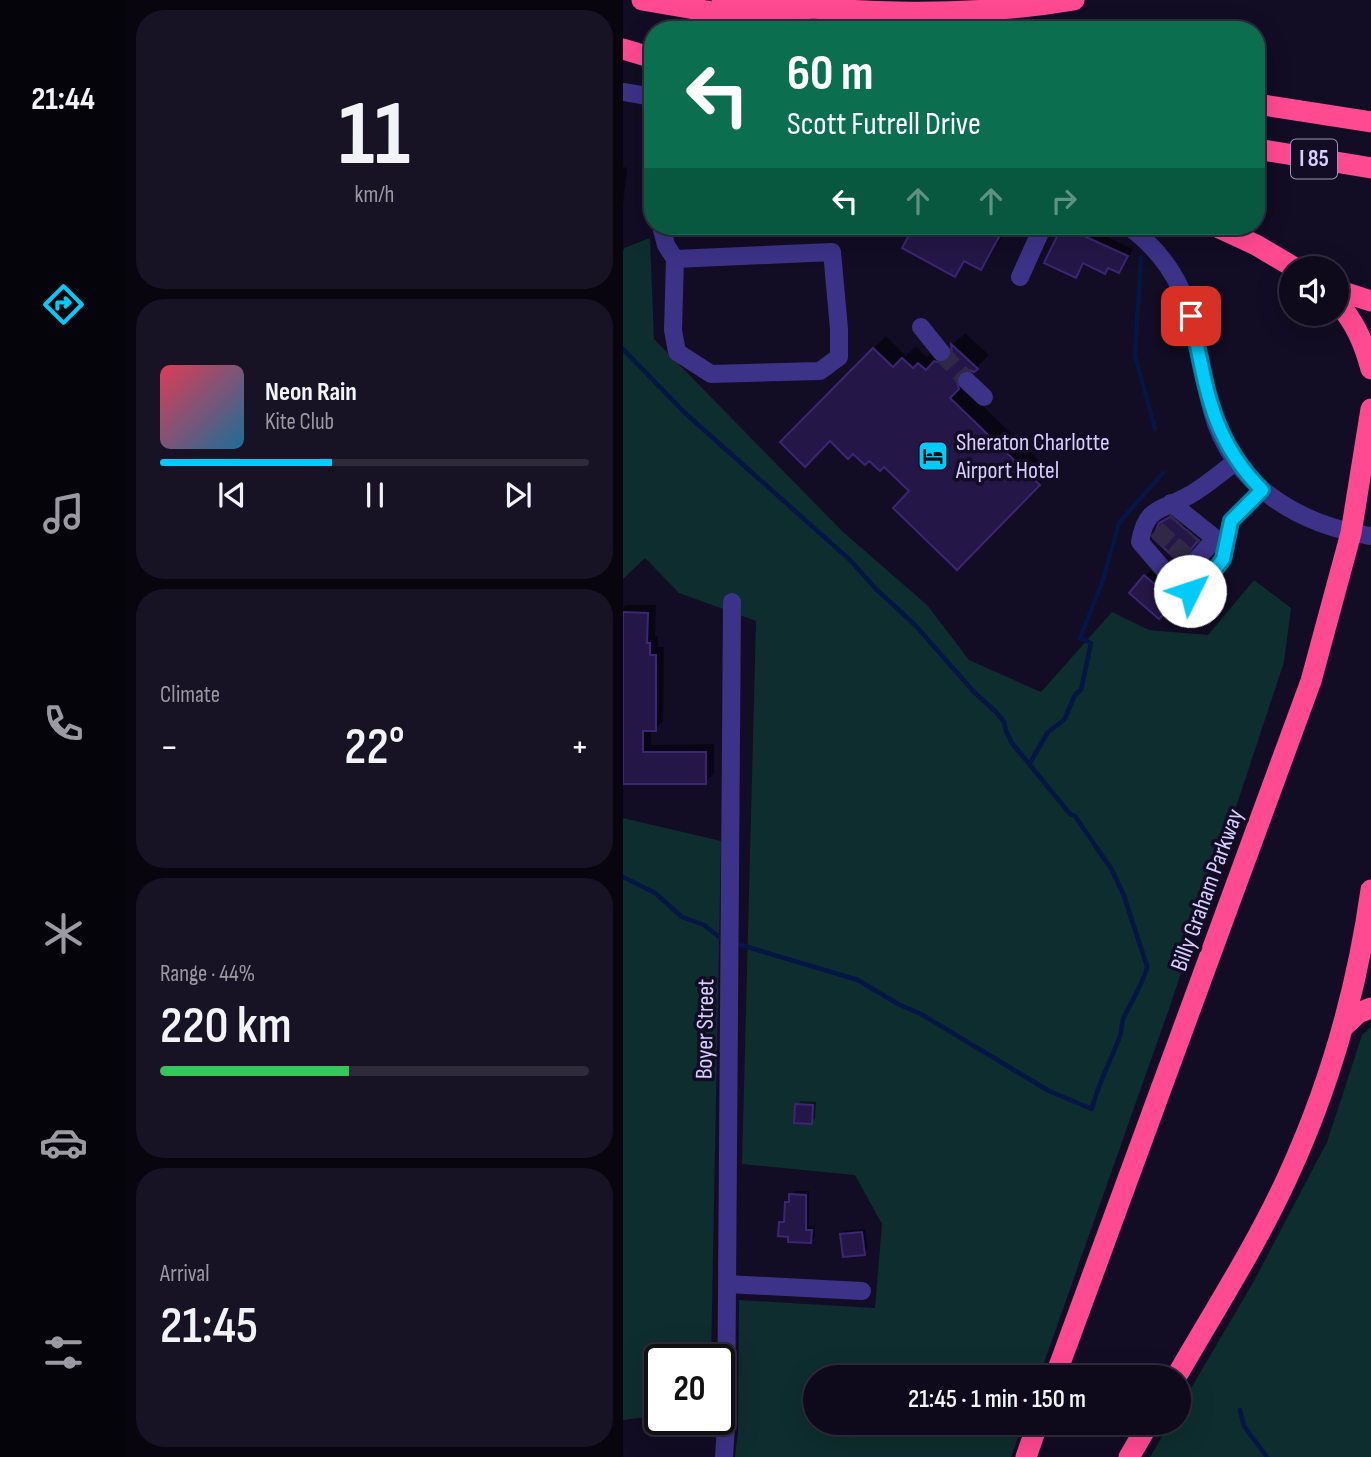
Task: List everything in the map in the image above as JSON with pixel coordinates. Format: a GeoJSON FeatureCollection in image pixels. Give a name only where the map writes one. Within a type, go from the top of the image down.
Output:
{"type":"FeatureCollection","features":[{"type":"Feature","properties":{"kind":"highway"},"geometry":{"type":"LineString","coordinates":[[642,0],[764,21]]}},
{"type":"Feature","properties":{"kind":"highway"},"geometry":{"type":"LineString","coordinates":[[722,0],[828,11],[926,12],[987,10],[1074,0]]}},
{"type":"Feature","properties":{"kind":"highway"},"geometry":{"type":"LineString","coordinates":[[623,44],[644,48]]}},
{"type":"Feature","properties":{"kind":"highway"},"geometry":{"type":"LineString","coordinates":[[623,50],[644,56]]}},
{"type":"Feature","properties":{"kind":"highway","name":"I 85"},"geometry":{"type":"LineString","coordinates":[[1265,105],[1371,122]]}},
{"type":"Feature","properties":{"kind":"highway","name":"I 85"},"geometry":{"type":"LineString","coordinates":[[1265,150],[1371,168]]}},
{"type":"Feature","properties":{"kind":"highway"},"geometry":{"type":"LineString","coordinates":[[1235,235],[1279,258]]}},
{"type":"Feature","properties":{"kind":"highway"},"geometry":{"type":"LineString","coordinates":[[1349,294],[1371,301]]}},
{"type":"Feature","properties":{"kind":"highway"},"geometry":{"type":"LineString","coordinates":[[1349,318],[1366,347],[1371,369]]}},
{"type":"Feature","properties":{"kind":"highway","name":"Billy Graham Parkway"},"geometry":{"type":"LineString","coordinates":[[1059,1365],[1311,681],[1361,534],[1371,409]]}},
{"type":"Feature","properties":{"kind":"highway"},"geometry":{"type":"LineString","coordinates":[[1183,1365],[1288,1176],[1311,1122],[1343,1027],[1360,956],[1371,890]]}},
{"type":"Feature","properties":{"kind":"highway"},"geometry":{"type":"LineString","coordinates":[[1343,1027],[1358,1013],[1371,1007]]}},
{"type":"Feature","properties":{"kind":"highway"},"geometry":{"type":"LineString","coordinates":[[1025,1457],[1033,1435]]}},
{"type":"Feature","properties":{"kind":"highway"},"geometry":{"type":"LineString","coordinates":[[1129,1457],[1142,1435]]}},
{"type":"Feature","properties":{"kind":"street"},"geometry":{"type":"LineString","coordinates":[[623,92],[644,96]]}},
{"type":"Feature","properties":{"kind":"street"},"geometry":{"type":"LineString","coordinates":[[663,235],[675,259],[673,330],[677,352],[711,374],[820,371],[839,357],[832,252],[675,259]]}},
{"type":"Feature","properties":{"kind":"street"},"geometry":{"type":"LineString","coordinates":[[1020,277],[1039,235]]}},
{"type":"Feature","properties":{"kind":"street"},"geometry":{"type":"LineString","coordinates":[[1138,235],[1160,255],[1183,292],[1191,316],[1212,413],[1237,460],[1262,490],[1297,514],[1361,534]]}},
{"type":"Feature","properties":{"kind":"street"},"geometry":{"type":"LineString","coordinates":[[921,327],[941,352]]}},
{"type":"Feature","properties":{"kind":"street"},"geometry":{"type":"LineString","coordinates":[[967,381],[984,397]]}},
{"type":"Feature","properties":{"kind":"street"},"geometry":{"type":"LineString","coordinates":[[1178,512],[1189,496],[1237,460]]}},
{"type":"Feature","properties":{"kind":"street"},"geometry":{"type":"LineString","coordinates":[[1183,586],[1209,537],[1231,521],[1262,490]]}},
{"type":"Feature","properties":{"kind":"street"},"geometry":{"type":"LineString","coordinates":[[1190,615],[1183,586],[1168,563],[1152,546],[1140,542],[1143,524],[1158,509],[1178,512],[1209,537]]}},
{"type":"Feature","properties":{"kind":"street","name":"Boyer Street"},"geometry":{"type":"LineString","coordinates":[[724,1457],[732,602]]}},
{"type":"Feature","properties":{"kind":"street"},"geometry":{"type":"LineString","coordinates":[[727,1284],[862,1291]]}},
{"type":"Feature","properties":{"kind":"green space"},"geometry":{"type":"Polygon","coordinates":[[[650,238],[654,339],[842,531],[927,605],[969,660],[1041,692],[1112,612],[1149,630],[1208,635],[1254,580],[1291,608],[1284,662],[1170,1006],[1043,1365],[803,1365],[803,1435],[1019,1435],[1011,1457],[735,1457],[738,1431],[739,1300],[875,1308],[882,1224],[855,1175],[742,1164],[756,621],[679,593],[645,558],[623,579],[624,248],[650,238]]]}},
{"type":"Feature","properties":{"kind":"green space"},"geometry":{"type":"Polygon","coordinates":[[[623,818],[721,841],[711,1344],[644,1344],[644,1417],[623,1420],[623,818]]]}},
{"type":"Feature","properties":{"kind":"green space"},"geometry":{"type":"Polygon","coordinates":[[[1371,1027],[1371,1457],[1150,1457],[1163,1435],[1191,1435],[1191,1388],[1254,1281],[1327,1142],[1362,1035],[1371,1027]]]}},
{"type":"Feature","properties":{"kind":"building"},"geometry":{"type":"Polygon","coordinates":[[[909,235],[1000,235],[981,270],[964,261],[955,277],[902,248],[909,235]]]}},
{"type":"Feature","properties":{"kind":"building"},"geometry":{"type":"Polygon","coordinates":[[[1058,235],[1082,235],[1128,256],[1119,273],[1108,268],[1105,274],[1083,263],[1076,278],[1044,263],[1058,235]]]}},
{"type":"Feature","properties":{"kind":"building","name":"Sheraton Charlotte Airport Hotel"},"geometry":{"type":"Polygon","coordinates":[[[951,344],[978,369],[974,372],[969,370],[959,373],[956,379],[959,389],[950,398],[1040,485],[957,570],[893,508],[909,491],[884,467],[880,471],[869,461],[865,465],[853,454],[848,459],[830,441],[805,467],[780,442],[873,348],[893,367],[902,358],[913,368],[918,363],[926,370],[934,361],[942,363],[949,360],[952,355],[951,344]]]}},
{"type":"Feature","properties":{"kind":"building"},"geometry":{"type":"Polygon","coordinates":[[[1170,517],[1199,540],[1179,562],[1153,538],[1159,523],[1170,517]]]}},
{"type":"Feature","properties":{"kind":"building"},"geometry":{"type":"Polygon","coordinates":[[[1144,575],[1175,602],[1159,619],[1129,593],[1144,575]]]}},
{"type":"Feature","properties":{"kind":"building"},"geometry":{"type":"Polygon","coordinates":[[[623,612],[648,613],[647,643],[650,643],[650,655],[656,655],[656,731],[643,731],[643,752],[706,752],[706,784],[623,784],[623,612]]]}},
{"type":"Feature","properties":{"kind":"building"},"geometry":{"type":"Polygon","coordinates":[[[795,1104],[813,1105],[812,1124],[794,1123],[795,1104]]]}},
{"type":"Feature","properties":{"kind":"building"},"geometry":{"type":"Polygon","coordinates":[[[789,1194],[806,1195],[806,1230],[812,1230],[811,1243],[788,1242],[788,1237],[778,1236],[779,1222],[784,1222],[785,1202],[789,1202],[789,1194]]]}},
{"type":"Feature","properties":{"kind":"building"},"geometry":{"type":"Polygon","coordinates":[[[862,1232],[865,1255],[843,1257],[840,1234],[862,1232]]]}},
{"type":"Feature","properties":{"kind":"waterway"},"geometry":{"type":"LineString","coordinates":[[1141,257],[1135,355],[1155,429]]}},
{"type":"Feature","properties":{"kind":"waterway"},"geometry":{"type":"LineString","coordinates":[[623,349],[685,413],[850,560],[996,712],[1004,722],[1012,743],[1070,814],[1075,816],[1112,870],[1124,896],[1147,966],[1124,1017],[1120,1036],[1092,1109],[1049,1091],[921,1014],[898,1004],[858,980],[741,945]]}},
{"type":"Feature","properties":{"kind":"waterway"},"geometry":{"type":"LineString","coordinates":[[1030,763],[1048,732],[1064,720],[1075,695],[1081,690],[1091,643],[1080,638],[1103,580],[1119,523],[1163,473]]}},
{"type":"Feature","properties":{"kind":"waterway"},"geometry":{"type":"LineString","coordinates":[[623,877],[655,893],[682,917],[704,925],[719,937]]}},
{"type":"Feature","properties":{"kind":"waterway"},"geometry":{"type":"LineString","coordinates":[[1240,1410],[1244,1426],[1267,1457]]}},
{"type":"Feature","properties":{"kind":"tunnel"},"geometry":{"type":"LineString","coordinates":[[941,352],[967,381]]}},
{"type":"Feature","properties":{"kind":"tunnel"},"geometry":{"type":"LineString","coordinates":[[1157,542],[1177,520]]}},
{"type":"Feature","properties":{"kind":"tunnel"},"geometry":{"type":"LineString","coordinates":[[1174,557],[1194,535]]}},
{"type":"Feature","properties":{"kind":"place","name":"Sheraton Charlotte Airport Hotel"},"geometry":{"type":"Point","coordinates":[933,456]}},
{"type":"Feature","properties":{"kind":"route"},"geometry":{"type":"LineString","coordinates":[[1190,591],[1206,582],[1223,559],[1231,521],[1262,490],[1239,464],[1212,413],[1191,316]]}}]}
